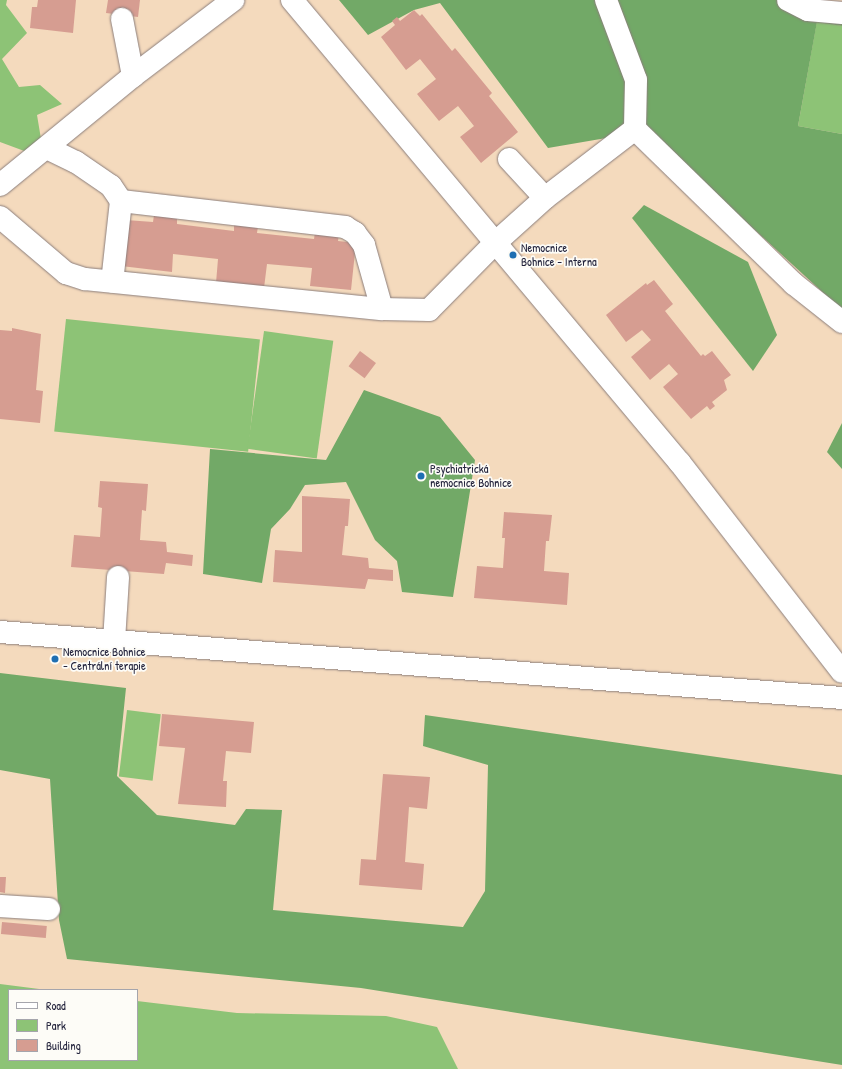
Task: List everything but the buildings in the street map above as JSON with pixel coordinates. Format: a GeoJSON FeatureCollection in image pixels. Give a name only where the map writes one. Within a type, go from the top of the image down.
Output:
{"type":"FeatureCollection","features":[{"type":"Feature","properties":{"kind":"lane"},"geometry":{"type":"LineString","coordinates":[[0,185],[133,76],[233,0]]}},
{"type":"Feature","properties":{"kind":"lane"},"geometry":{"type":"LineString","coordinates":[[292,0],[494,244],[680,463],[842,672]]}},
{"type":"Feature","properties":{"kind":"lane"},"geometry":{"type":"LineString","coordinates":[[606,0],[636,80],[635,129],[794,284],[842,322]]}},
{"type":"Feature","properties":{"kind":"lane"},"geometry":{"type":"LineString","coordinates":[[788,0],[808,10],[842,13]]}},
{"type":"Feature","properties":{"kind":"lane"},"geometry":{"type":"LineString","coordinates":[[122,19],[133,76]]}},
{"type":"Feature","properties":{"kind":"lane"},"geometry":{"type":"LineString","coordinates":[[0,217],[66,273],[85,279],[382,309],[429,310],[494,244],[545,198],[635,129]]}},
{"type":"Feature","properties":{"kind":"lane"},"geometry":{"type":"LineString","coordinates":[[47,148],[76,162],[111,186],[121,201],[112,282]]}},
{"type":"Feature","properties":{"kind":"lane"},"geometry":{"type":"LineString","coordinates":[[509,159],[545,198]]}},
{"type":"Feature","properties":{"kind":"lane"},"geometry":{"type":"LineString","coordinates":[[121,201],[345,227],[355,233],[364,245],[382,309]]}},
{"type":"Feature","properties":{"kind":"lane"},"geometry":{"type":"LineString","coordinates":[[114,641],[118,577]]}},
{"type":"Feature","properties":{"kind":"lane"},"geometry":{"type":"LineString","coordinates":[[0,632],[842,698]]}},
{"type":"Feature","properties":{"kind":"lane"},"geometry":{"type":"LineString","coordinates":[[0,906],[49,909]]}},
{"type":"Feature","properties":{"kind":"green space"},"geometry":{"type":"Polygon","coordinates":[[[0,0],[7,0],[6,5],[27,33],[2,59],[19,87],[40,85],[62,104],[37,115],[42,145],[27,152],[0,142],[0,0]]]}},
{"type":"Feature","properties":{"kind":"green space"},"geometry":{"type":"Polygon","coordinates":[[[339,0],[819,0],[842,8],[842,26],[817,22],[798,126],[842,134],[842,310],[647,131],[548,148],[440,3],[414,10],[368,35],[339,0]]]}},
{"type":"Feature","properties":{"kind":"green space"},"geometry":{"type":"Polygon","coordinates":[[[817,21],[842,26],[842,134],[798,126],[817,21]]]}},
{"type":"Feature","properties":{"kind":"green space"},"geometry":{"type":"Polygon","coordinates":[[[644,205],[748,262],[777,335],[753,371],[632,218],[644,205]]]}},
{"type":"Feature","properties":{"kind":"green space"},"geometry":{"type":"Polygon","coordinates":[[[66,319],[260,339],[248,452],[54,431],[66,319]]]}},
{"type":"Feature","properties":{"kind":"green space"},"geometry":{"type":"Polygon","coordinates":[[[264,331],[333,341],[317,459],[247,449],[264,331]]]}},
{"type":"Feature","properties":{"kind":"green space"},"geometry":{"type":"Polygon","coordinates":[[[364,390],[440,417],[475,460],[453,597],[402,592],[397,561],[375,540],[346,482],[305,485],[290,509],[271,529],[262,583],[203,574],[210,449],[326,460],[364,390]]]}},
{"type":"Feature","properties":{"kind":"green space"},"geometry":{"type":"Polygon","coordinates":[[[842,423],[842,469],[827,452],[842,423]]]}},
{"type":"Feature","properties":{"kind":"green space"},"geometry":{"type":"Polygon","coordinates":[[[0,673],[126,688],[117,776],[157,815],[235,825],[246,809],[282,810],[273,910],[463,927],[485,891],[488,765],[423,746],[425,715],[842,775],[842,1065],[361,988],[67,959],[59,920],[50,779],[0,770],[0,673]]]}},
{"type":"Feature","properties":{"kind":"green space"},"geometry":{"type":"Polygon","coordinates":[[[127,710],[161,714],[153,781],[119,777],[127,710]]]}},
{"type":"Feature","properties":{"kind":"green space"},"geometry":{"type":"Polygon","coordinates":[[[0,984],[39,989],[8,989],[8,1061],[138,1061],[138,1001],[237,1013],[386,1016],[437,1027],[458,1069],[0,1069],[0,984]]]}},
{"type":"Feature","properties":{"kind":"place","name":"Nemocnice Bohnice - Interna"},"geometry":{"type":"Point","coordinates":[513,255]}},
{"type":"Feature","properties":{"kind":"place","name":"Psychiatrická nemocnice Bohnice"},"geometry":{"type":"Point","coordinates":[421,476]}},
{"type":"Feature","properties":{"kind":"place","name":"Nemocnice Bohnice - Centrální terapie"},"geometry":{"type":"Point","coordinates":[55,659]}}]}
